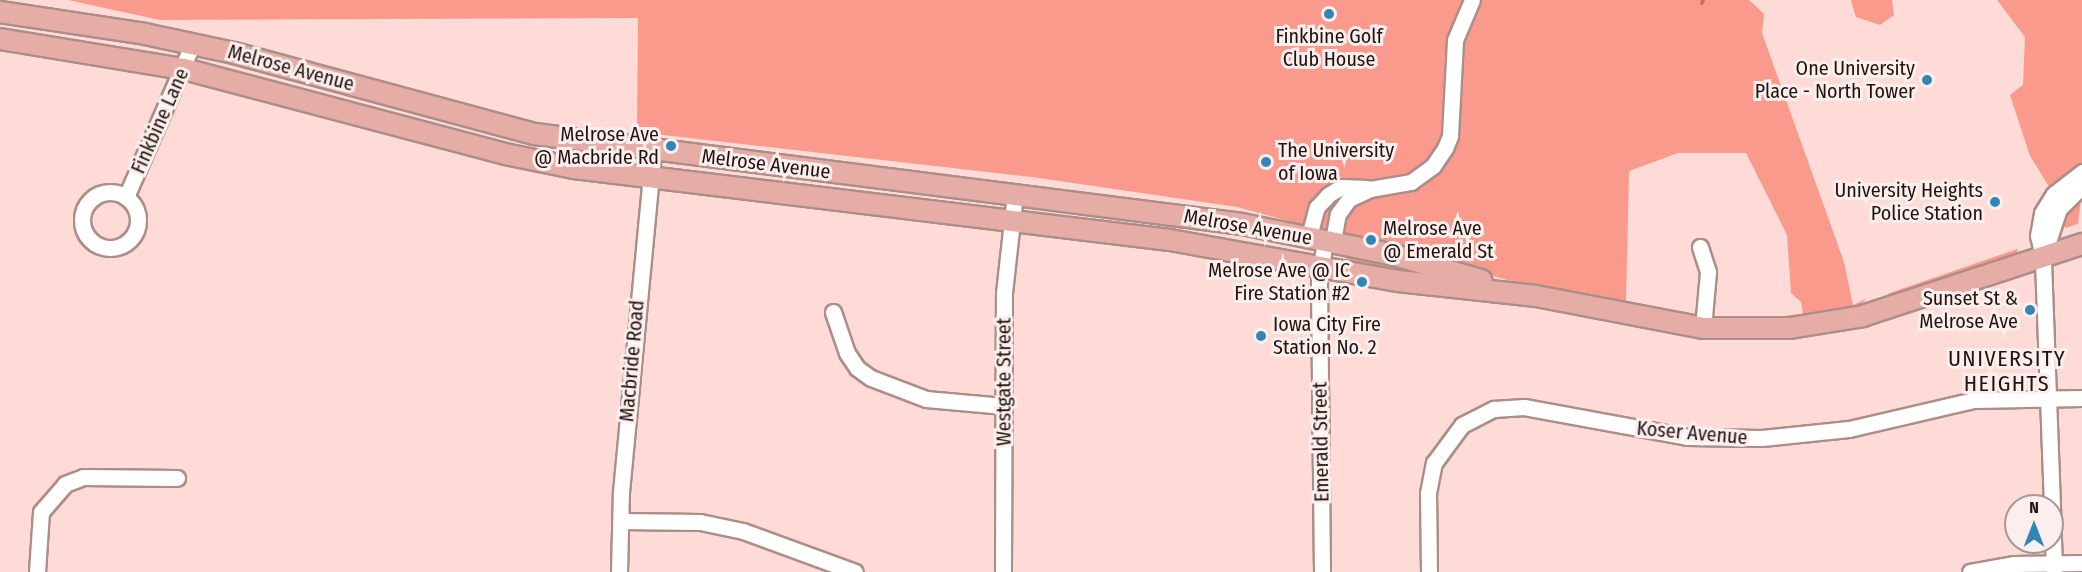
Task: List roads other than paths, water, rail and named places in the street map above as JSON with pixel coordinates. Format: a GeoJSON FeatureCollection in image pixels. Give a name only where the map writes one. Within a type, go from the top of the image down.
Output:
{"type":"FeatureCollection","features":[{"type":"Feature","properties":{"kind":"main road","name":"Melrose Avenue"},"geometry":{"type":"LineString","coordinates":[[0,12],[192,44],[535,134],[653,151],[1015,194],[1322,239],[1415,260],[1536,296]]}},
{"type":"Feature","properties":{"kind":"main road","name":"Melrose Avenue"},"geometry":{"type":"LineString","coordinates":[[0,39],[184,69],[505,154],[650,178],[1170,240],[1398,280],[1536,296],[1703,328],[1749,330],[1839,322],[1918,300],[2082,244]]}},
{"type":"Feature","properties":{"kind":"street"},"geometry":{"type":"LineString","coordinates":[[1322,239],[1343,206],[1358,193],[1417,179],[1433,166],[1445,148],[1450,136],[1455,40],[1472,0]]}},
{"type":"Feature","properties":{"kind":"street","name":"Finkbine Lane"},"geometry":{"type":"LineString","coordinates":[[126,197],[184,69],[192,44]]}},
{"type":"Feature","properties":{"kind":"street","name":"Macbride Road"},"geometry":{"type":"LineString","coordinates":[[619,572],[621,521],[653,151]]}},
{"type":"Feature","properties":{"kind":"street"},"geometry":{"type":"LineString","coordinates":[[2052,494],[2043,257],[2038,236],[2042,213],[2054,194],[2082,172]]}},
{"type":"Feature","properties":{"kind":"street"},"geometry":{"type":"LineString","coordinates":[[2043,257],[2059,208],[2082,186]]}},
{"type":"Feature","properties":{"kind":"street"},"geometry":{"type":"LineString","coordinates":[[1322,239],[1317,207],[1328,195],[1341,187],[1370,189]]}},
{"type":"Feature","properties":{"kind":"street","name":"Westgate Street"},"geometry":{"type":"LineString","coordinates":[[1003,572],[1004,293],[1015,194]]}},
{"type":"Feature","properties":{"kind":"street","name":"Emerald Street"},"geometry":{"type":"LineString","coordinates":[[1322,239],[1322,572]]}},
{"type":"Feature","properties":{"kind":"street"},"geometry":{"type":"LineString","coordinates":[[1700,247],[1708,272],[1703,328]]}},
{"type":"Feature","properties":{"kind":"street"},"geometry":{"type":"LineString","coordinates":[[833,312],[847,353],[857,368],[871,378],[934,401],[1004,406]]}},
{"type":"Feature","properties":{"kind":"street","name":"Koser Avenue"},"geometry":{"type":"LineString","coordinates":[[1429,572],[1428,493],[1434,463],[1462,425],[1494,409],[1524,407],[1688,436],[1762,438],[1849,429],[1974,400],[2082,398]]}},
{"type":"Feature","properties":{"kind":"street"},"geometry":{"type":"LineString","coordinates":[[37,572],[41,512],[65,484],[83,477],[177,478]]}},
{"type":"Feature","properties":{"kind":"street"},"geometry":{"type":"LineString","coordinates":[[621,521],[700,522],[743,531],[855,572]]}},
{"type":"Feature","properties":{"kind":"street"},"geometry":{"type":"LineString","coordinates":[[1970,572],[2014,564],[2054,568],[2082,563]]}},
{"type":"Feature","properties":{"kind":"place","name":"Finkbine Golf Club House"},"geometry":{"type":"Point","coordinates":[1329,14]}},
{"type":"Feature","properties":{"kind":"place","name":"One University Place - North Tower"},"geometry":{"type":"Point","coordinates":[1927,80]}},
{"type":"Feature","properties":{"kind":"place","name":"Melrose Ave @ Macbride Rd"},"geometry":{"type":"Point","coordinates":[671,146]}},
{"type":"Feature","properties":{"kind":"place","name":"The University of Iowa"},"geometry":{"type":"Point","coordinates":[1266,162]}},
{"type":"Feature","properties":{"kind":"place","name":"University Heights Police Station"},"geometry":{"type":"Point","coordinates":[1995,202]}},
{"type":"Feature","properties":{"kind":"place","name":"Melrose Ave @ Emerald St"},"geometry":{"type":"Point","coordinates":[1371,240]}},
{"type":"Feature","properties":{"kind":"place","name":"Melrose Ave @ IC Fire Station #2"},"geometry":{"type":"Point","coordinates":[1362,282]}},
{"type":"Feature","properties":{"kind":"place","name":"Sunset St & Melrose Ave"},"geometry":{"type":"Point","coordinates":[2030,310]}},
{"type":"Feature","properties":{"kind":"place","name":"Iowa City Fire Station No. 2"},"geometry":{"type":"Point","coordinates":[1261,336]}},
{"type":"Feature","properties":{"kind":"district","name":"UNIVERSITY HEIGHTS"},"geometry":{"type":"Point","coordinates":[2007,370]}}]}
